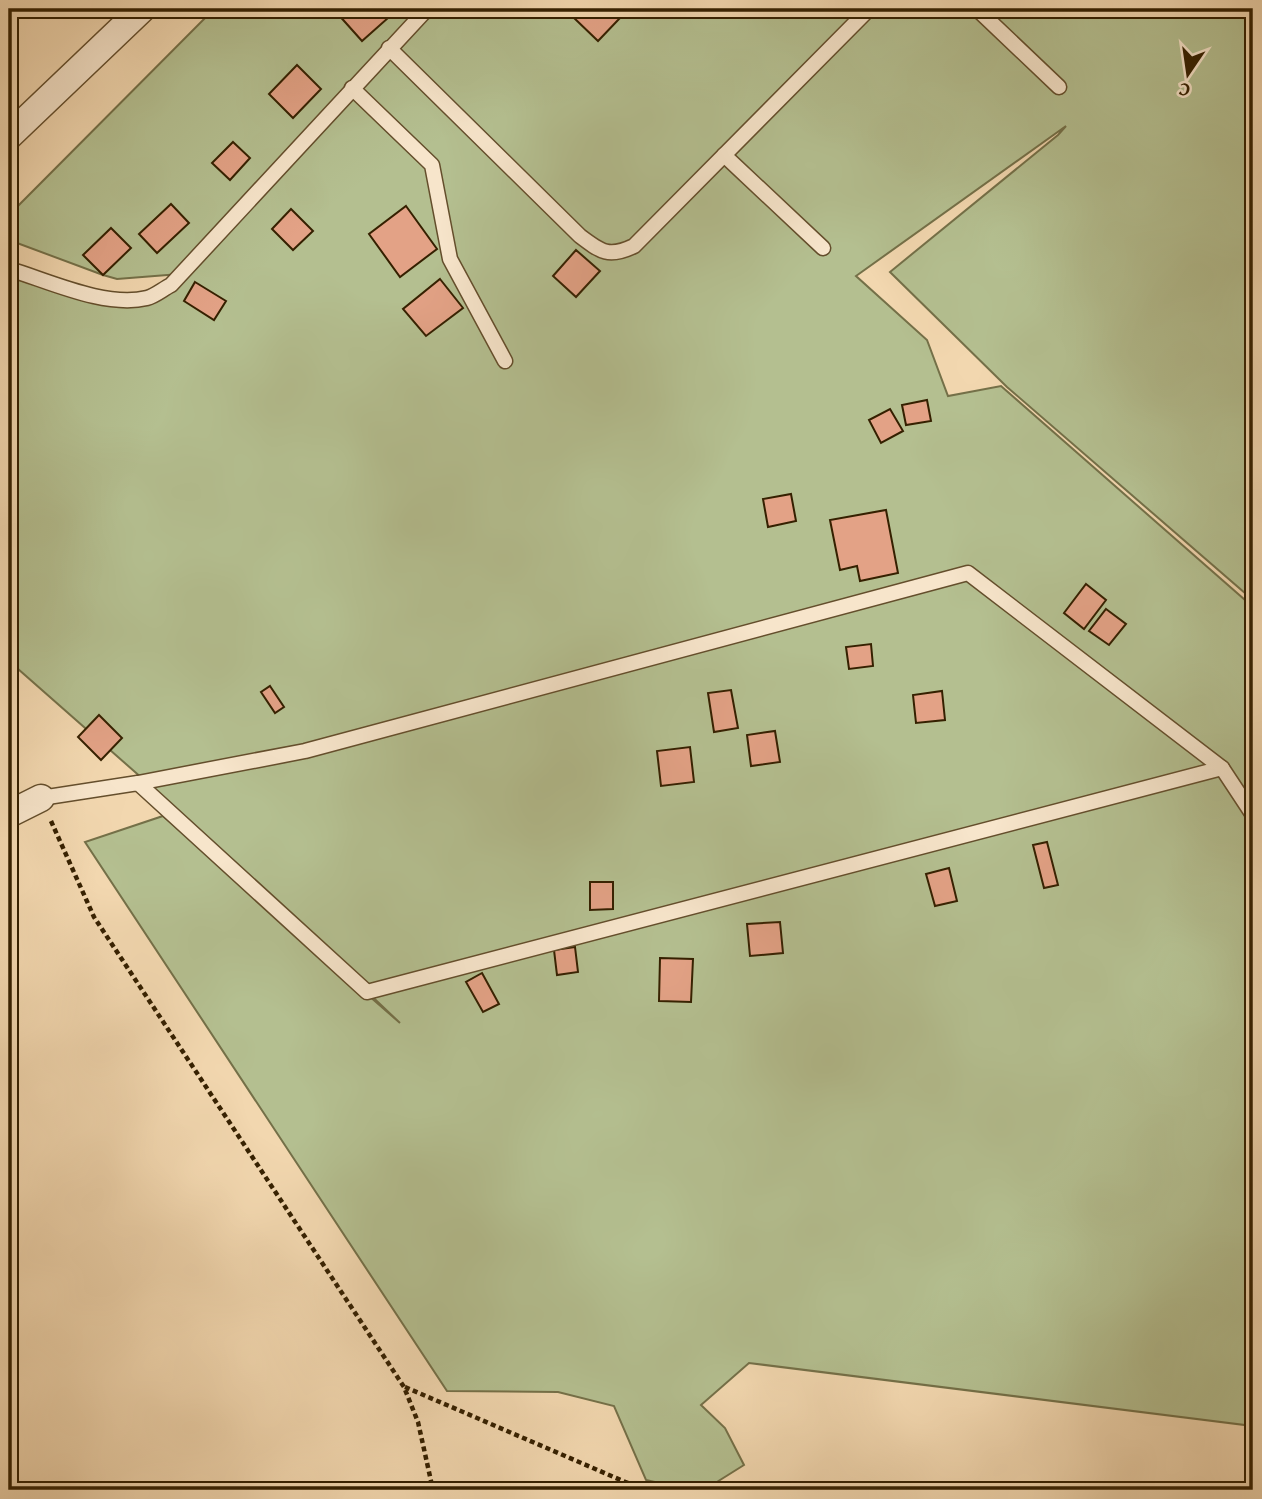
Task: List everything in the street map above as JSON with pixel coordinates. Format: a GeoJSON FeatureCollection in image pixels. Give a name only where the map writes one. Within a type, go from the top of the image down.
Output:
{"type":"FeatureCollection","features":[{"type":"Feature","properties":{"kind":"street"},"geometry":{"type":"LineString","coordinates":[[9,136],[142,9]]}},
{"type":"Feature","properties":{"kind":"street"},"geometry":{"type":"LineString","coordinates":[[9,814],[41,798]]}},
{"type":"Feature","properties":{"kind":"lane"},"geometry":{"type":"LineString","coordinates":[[9,268],[102,298],[150,298],[171,285],[427,9]]}},
{"type":"Feature","properties":{"kind":"lane"},"geometry":{"type":"LineString","coordinates":[[389,48],[580,236],[601,251],[619,253],[634,246],[869,9]]}},
{"type":"Feature","properties":{"kind":"lane"},"geometry":{"type":"LineString","coordinates":[[977,9],[1059,87]]}},
{"type":"Feature","properties":{"kind":"lane"},"geometry":{"type":"LineString","coordinates":[[352,88],[432,165],[450,259],[505,361]]}},
{"type":"Feature","properties":{"kind":"lane"},"geometry":{"type":"LineString","coordinates":[[724,155],[823,248]]}},
{"type":"Feature","properties":{"kind":"lane"},"geometry":{"type":"LineString","coordinates":[[41,798],[138,783],[305,751],[968,573],[1222,768],[1253,816]]}},
{"type":"Feature","properties":{"kind":"lane"},"geometry":{"type":"LineString","coordinates":[[138,783],[367,992],[1222,768]]}},
{"type":"Feature","properties":{"kind":"path"},"geometry":{"type":"LineString","coordinates":[[41,798],[94,917],[404,1387],[418,1422],[433,1490]]}},
{"type":"Feature","properties":{"kind":"path"},"geometry":{"type":"LineString","coordinates":[[404,1387],[643,1490]]}},
{"type":"Feature","properties":{"kind":"green space"},"geometry":{"type":"Polygon","coordinates":[[[214,9],[1253,9],[1253,600],[1007,387],[890,272],[1066,126],[856,276],[927,340],[948,396],[1001,386],[1253,607],[1253,1426],[749,1363],[701,1405],[725,1428],[744,1465],[704,1490],[690,1490],[646,1480],[614,1406],[558,1392],[447,1391],[85,842],[163,816],[400,1023],[143,779],[9,661],[9,275],[134,300],[180,274],[117,279],[103,275],[9,240],[9,215],[214,9]]]}},
{"type":"Feature","properties":{"kind":"building"},"geometry":{"type":"Polygon","coordinates":[[[342,9],[380,9],[388,18],[362,41],[337,13],[342,9]]]}},
{"type":"Feature","properties":{"kind":"building"},"geometry":{"type":"Polygon","coordinates":[[[580,9],[608,9],[619,19],[598,41],[572,16],[580,9]]]}},
{"type":"Feature","properties":{"kind":"building"},"geometry":{"type":"Polygon","coordinates":[[[297,65],[321,89],[293,118],[269,94],[297,65]]]}},
{"type":"Feature","properties":{"kind":"building"},"geometry":{"type":"Polygon","coordinates":[[[233,142],[250,158],[230,180],[212,163],[233,142]]]}},
{"type":"Feature","properties":{"kind":"building"},"geometry":{"type":"Polygon","coordinates":[[[171,204],[189,223],[157,253],[139,234],[171,204]]]}},
{"type":"Feature","properties":{"kind":"building"},"geometry":{"type":"Polygon","coordinates":[[[406,206],[437,249],[400,277],[369,234],[406,206]]]}},
{"type":"Feature","properties":{"kind":"building"},"geometry":{"type":"Polygon","coordinates":[[[291,209],[313,231],[293,250],[272,229],[291,209]]]}},
{"type":"Feature","properties":{"kind":"building"},"geometry":{"type":"Polygon","coordinates":[[[111,228],[131,248],[103,275],[83,255],[111,228]]]}},
{"type":"Feature","properties":{"kind":"building"},"geometry":{"type":"Polygon","coordinates":[[[576,250],[600,271],[576,297],[553,276],[576,250]]]}},
{"type":"Feature","properties":{"kind":"building"},"geometry":{"type":"Polygon","coordinates":[[[440,279],[463,308],[426,336],[403,309],[440,279]]]}},
{"type":"Feature","properties":{"kind":"building"},"geometry":{"type":"Polygon","coordinates":[[[195,282],[226,301],[214,320],[184,301],[195,282]]]}},
{"type":"Feature","properties":{"kind":"building"},"geometry":{"type":"Polygon","coordinates":[[[927,400],[931,421],[906,425],[902,405],[927,400]]]}},
{"type":"Feature","properties":{"kind":"building"},"geometry":{"type":"Polygon","coordinates":[[[890,409],[903,431],[881,443],[869,420],[890,409]]]}},
{"type":"Feature","properties":{"kind":"building"},"geometry":{"type":"Polygon","coordinates":[[[791,494],[796,521],[768,527],[763,499],[791,494]]]}},
{"type":"Feature","properties":{"kind":"building"},"geometry":{"type":"Polygon","coordinates":[[[886,510],[898,573],[860,581],[857,566],[840,570],[830,520],[886,510]]]}},
{"type":"Feature","properties":{"kind":"building"},"geometry":{"type":"Polygon","coordinates":[[[1086,584],[1106,600],[1084,629],[1064,613],[1086,584]]]}},
{"type":"Feature","properties":{"kind":"building"},"geometry":{"type":"Polygon","coordinates":[[[1106,609],[1126,624],[1109,645],[1089,631],[1106,609]]]}},
{"type":"Feature","properties":{"kind":"building"},"geometry":{"type":"Polygon","coordinates":[[[871,644],[873,666],[849,669],[846,647],[871,644]]]}},
{"type":"Feature","properties":{"kind":"building"},"geometry":{"type":"Polygon","coordinates":[[[270,686],[284,707],[275,713],[261,692],[270,686]]]}},
{"type":"Feature","properties":{"kind":"building"},"geometry":{"type":"Polygon","coordinates":[[[731,690],[738,728],[714,732],[708,693],[731,690]]]}},
{"type":"Feature","properties":{"kind":"building"},"geometry":{"type":"Polygon","coordinates":[[[942,691],[945,720],[916,723],[913,695],[942,691]]]}},
{"type":"Feature","properties":{"kind":"building"},"geometry":{"type":"Polygon","coordinates":[[[99,715],[122,738],[101,760],[78,737],[99,715]]]}},
{"type":"Feature","properties":{"kind":"building"},"geometry":{"type":"Polygon","coordinates":[[[775,731],[780,762],[751,766],[747,735],[775,731]]]}},
{"type":"Feature","properties":{"kind":"building"},"geometry":{"type":"Polygon","coordinates":[[[690,747],[694,782],[661,786],[657,751],[690,747]]]}},
{"type":"Feature","properties":{"kind":"building"},"geometry":{"type":"Polygon","coordinates":[[[1047,842],[1058,885],[1044,888],[1033,845],[1047,842]]]}},
{"type":"Feature","properties":{"kind":"building"},"geometry":{"type":"Polygon","coordinates":[[[949,868],[957,901],[935,906],[926,874],[949,868]]]}},
{"type":"Feature","properties":{"kind":"building"},"geometry":{"type":"Polygon","coordinates":[[[590,882],[613,882],[613,909],[590,910],[590,882]]]}},
{"type":"Feature","properties":{"kind":"building"},"geometry":{"type":"Polygon","coordinates":[[[780,922],[783,953],[750,956],[747,924],[780,922]]]}},
{"type":"Feature","properties":{"kind":"building"},"geometry":{"type":"Polygon","coordinates":[[[575,947],[578,972],[557,975],[554,950],[575,947]]]}},
{"type":"Feature","properties":{"kind":"building"},"geometry":{"type":"Polygon","coordinates":[[[660,958],[693,959],[691,1002],[659,1001],[660,958]]]}},
{"type":"Feature","properties":{"kind":"building"},"geometry":{"type":"Polygon","coordinates":[[[482,973],[499,1004],[483,1012],[466,982],[482,973]]]}}]}
